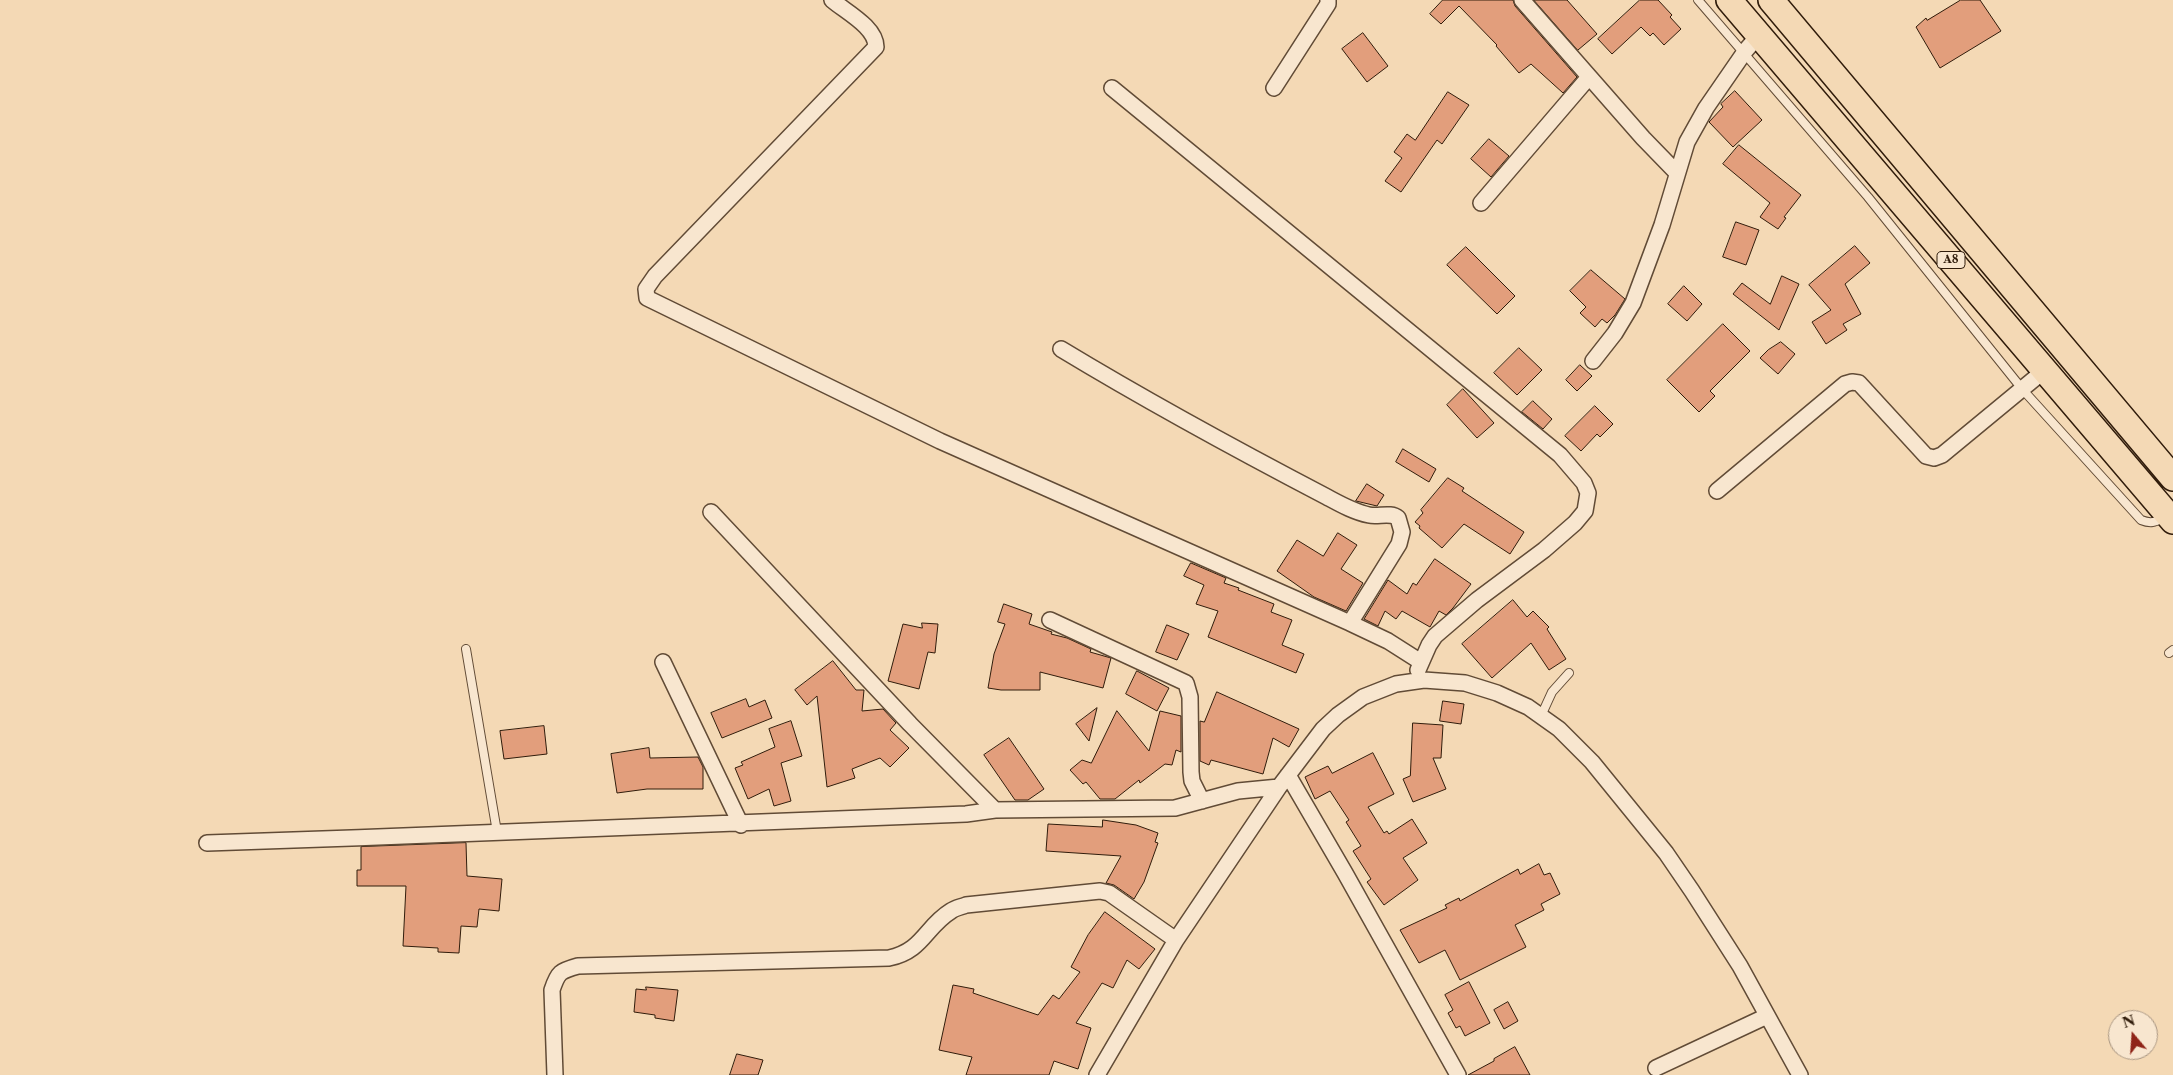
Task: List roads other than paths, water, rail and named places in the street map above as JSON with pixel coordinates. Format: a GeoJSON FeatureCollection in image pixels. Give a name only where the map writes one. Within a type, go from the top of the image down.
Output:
{"type":"FeatureCollection","features":[{"type":"Feature","properties":{"kind":"highway","name":"A8"},"geometry":{"type":"LineString","coordinates":[[1729,0],[1752,44],[2045,370],[2171,518]]}},
{"type":"Feature","properties":{"kind":"highway","name":"A8"},"geometry":{"type":"LineString","coordinates":[[1771,0],[2173,478]]}},
{"type":"Feature","properties":{"kind":"street"},"geometry":{"type":"LineString","coordinates":[[832,0],[869,30],[875,37],[876,47],[655,276],[646,289],[647,298],[949,445],[1350,623],[1388,641],[1421,662]]}},
{"type":"Feature","properties":{"kind":"street"},"geometry":{"type":"LineString","coordinates":[[1274,88],[1328,0]]}},
{"type":"Feature","properties":{"kind":"street"},"geometry":{"type":"LineString","coordinates":[[1522,0],[1676,172]]}},
{"type":"Feature","properties":{"kind":"street"},"geometry":{"type":"LineString","coordinates":[[1593,361],[1627,315],[1633,302],[1662,225],[1676,172],[1687,142],[1706,108],[1752,44]]}},
{"type":"Feature","properties":{"kind":"street"},"geometry":{"type":"LineString","coordinates":[[1481,203],[1589,77]]}},
{"type":"Feature","properties":{"kind":"street"},"geometry":{"type":"LineString","coordinates":[[1112,88],[1560,455],[1584,483],[1588,493],[1585,511],[1575,523],[1544,550],[1451,621],[1429,645],[1414,682]]}},
{"type":"Feature","properties":{"kind":"street"},"geometry":{"type":"LineString","coordinates":[[1061,349],[1111,379],[1327,497],[1368,515],[1396,516],[1401,524],[1402,532],[1399,544],[1350,623]]}},
{"type":"Feature","properties":{"kind":"street"},"geometry":{"type":"LineString","coordinates":[[1718,491],[1845,384],[1859,383],[1926,456],[1934,458],[1942,455],[2045,370]]}},
{"type":"Feature","properties":{"kind":"street"},"geometry":{"type":"LineString","coordinates":[[711,512],[910,724],[995,810]]}},
{"type":"Feature","properties":{"kind":"street"},"geometry":{"type":"LineString","coordinates":[[1050,620],[1186,683],[1190,697],[1192,781],[1202,801]]}},
{"type":"Feature","properties":{"kind":"street"},"geometry":{"type":"LineString","coordinates":[[663,662],[741,825]]}},
{"type":"Feature","properties":{"kind":"street"},"geometry":{"type":"LineString","coordinates":[[1094,1074],[1176,940],[1288,775],[1323,729],[1338,715],[1363,697],[1396,684],[1424,680],[1465,683],[1528,706],[1559,729],[1592,762],[1666,853],[1740,966],[1800,1075]]}},
{"type":"Feature","properties":{"kind":"street"},"geometry":{"type":"LineString","coordinates":[[1288,775],[1345,872],[1458,1075]]}},
{"type":"Feature","properties":{"kind":"street"},"geometry":{"type":"LineString","coordinates":[[207,843],[741,825],[966,814],[995,810],[1175,808],[1238,791],[1279,788]]}},
{"type":"Feature","properties":{"kind":"street"},"geometry":{"type":"LineString","coordinates":[[555,1075],[552,990],[556,976],[562,970],[578,966],[889,958],[903,955],[912,949],[951,911],[966,905],[1100,891],[1109,893],[1176,940]]}},
{"type":"Feature","properties":{"kind":"street"},"geometry":{"type":"LineString","coordinates":[[1656,1068],[1767,1016]]}},
{"type":"Feature","properties":{"kind":"lane"},"geometry":{"type":"LineString","coordinates":[[1698,0],[1752,44],[1868,197],[2023,390],[2141,520],[2148,523],[2171,518]]}},
{"type":"Feature","properties":{"kind":"lane"},"geometry":{"type":"LineString","coordinates":[[466,649],[497,832]]}},
{"type":"Feature","properties":{"kind":"lane"},"geometry":{"type":"LineString","coordinates":[[1541,716],[1552,692],[1569,673]]}}]}
